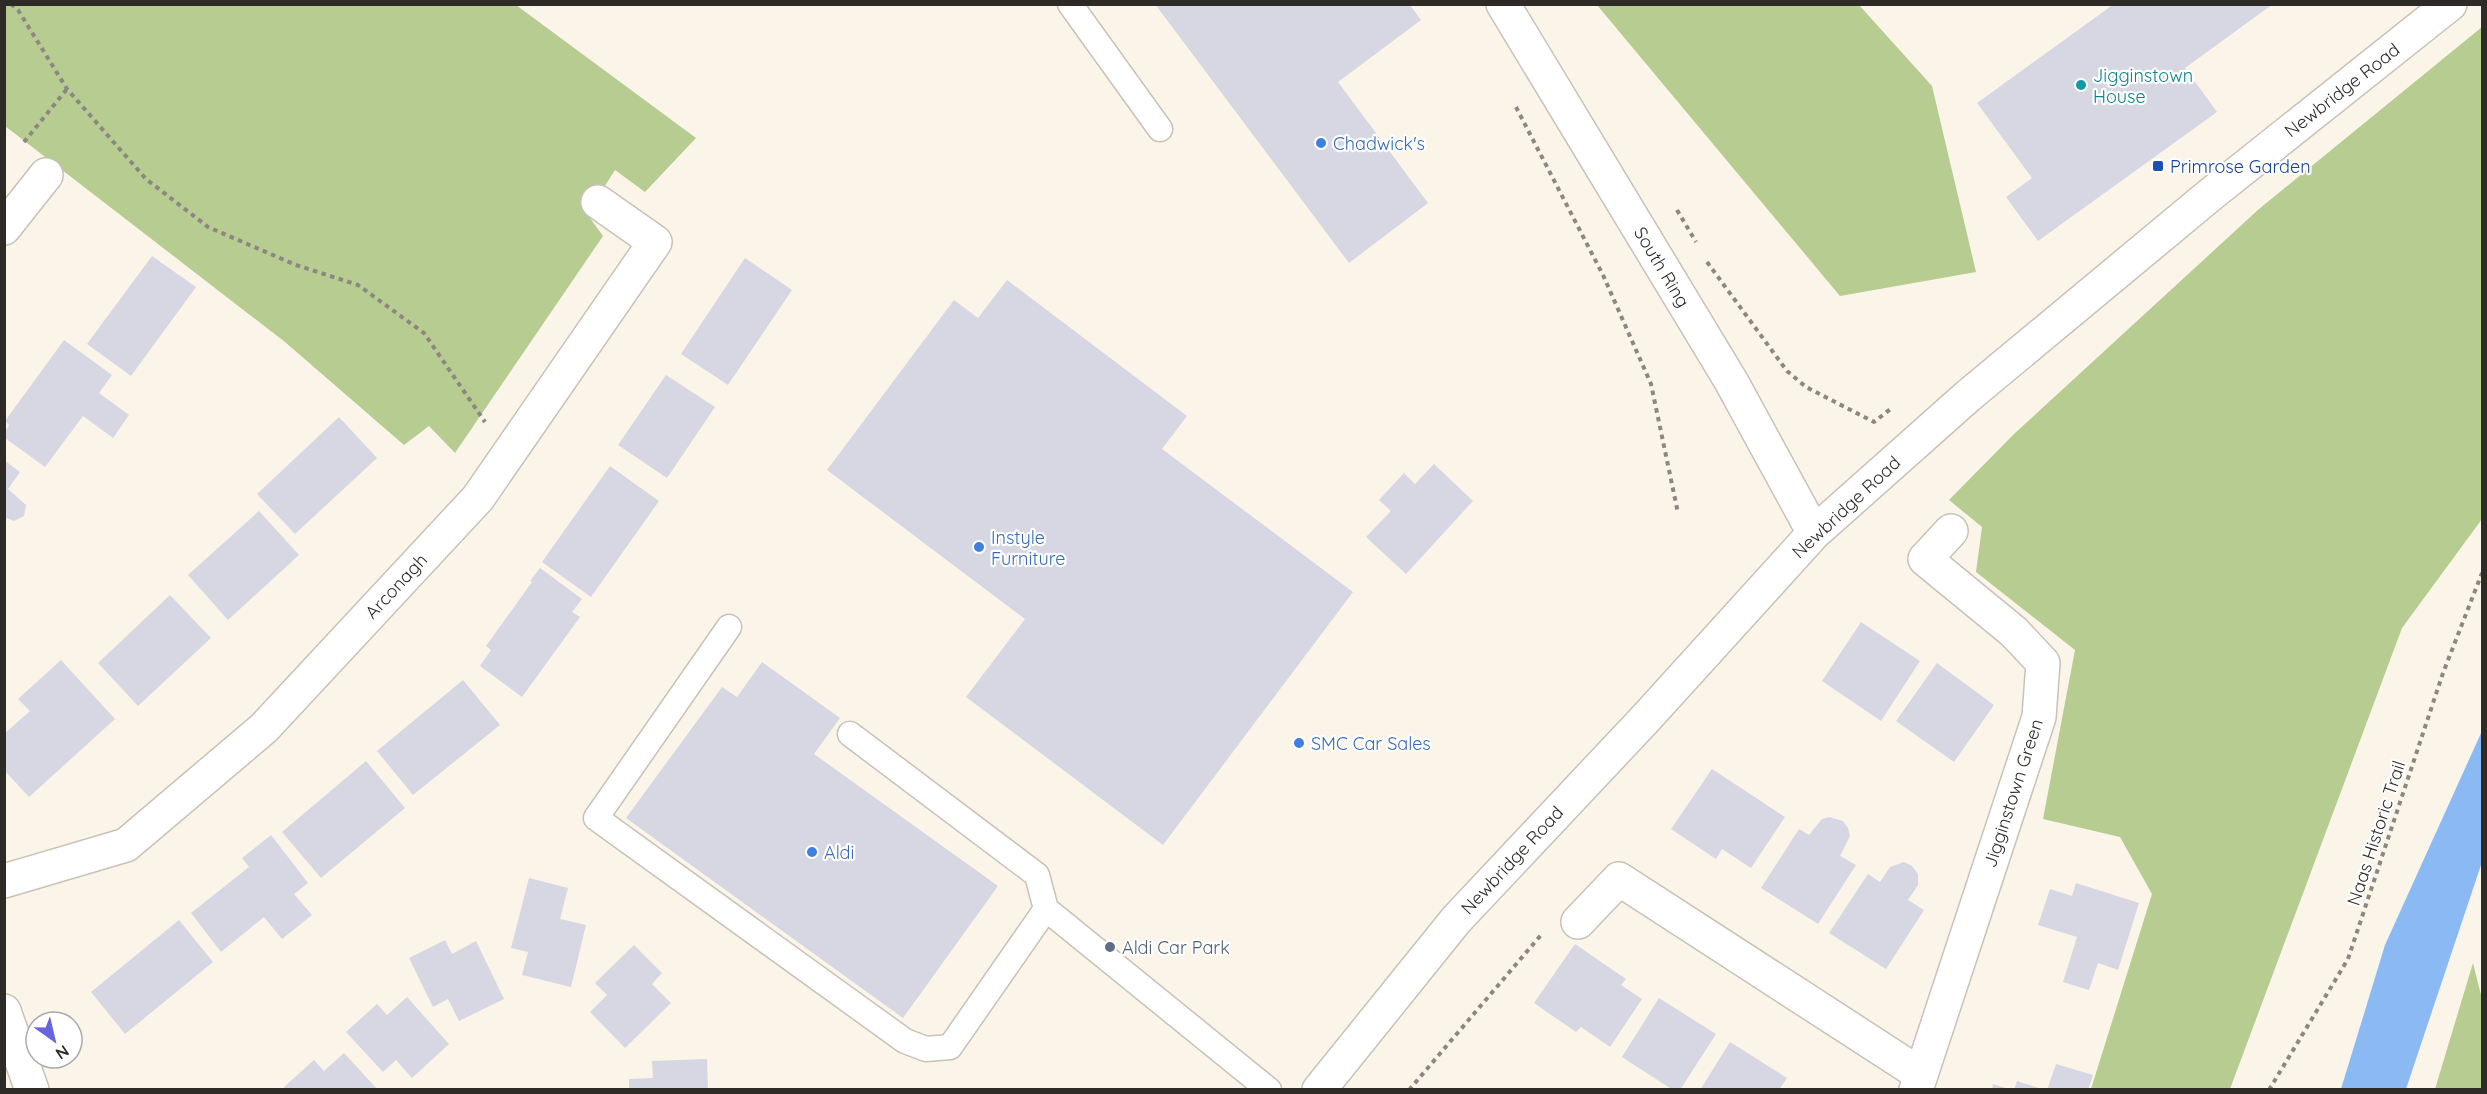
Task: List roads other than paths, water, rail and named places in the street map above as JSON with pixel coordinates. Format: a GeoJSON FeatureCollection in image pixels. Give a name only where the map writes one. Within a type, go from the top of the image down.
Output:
{"type":"FeatureCollection","features":[{"type":"Feature","properties":{"kind":"street","name":"South Ring"},"geometry":{"type":"LineString","coordinates":[[1503,4],[1731,381],[1814,533]]}},
{"type":"Feature","properties":{"kind":"street","name":"Newbridge Road"},"geometry":{"type":"LineString","coordinates":[[1319,1089],[1456,920],[1647,717],[1814,533],[1977,388],[2210,195],[2450,4]]}},
{"type":"Feature","properties":{"kind":"street"},"geometry":{"type":"LineString","coordinates":[[4,228],[46,175]]}},
{"type":"Feature","properties":{"kind":"street","name":"Arconagh"},"geometry":{"type":"LineString","coordinates":[[4,881],[126,845],[264,728],[478,498],[655,242],[598,202]]}},
{"type":"Feature","properties":{"kind":"street","name":"Jigginstown Green"},"geometry":{"type":"LineString","coordinates":[[1578,922],[1619,879],[1918,1082],[2039,717],[2043,663],[2014,632],[1925,559],[1951,531]]}},
{"type":"Feature","properties":{"kind":"street"},"geometry":{"type":"LineString","coordinates":[[4,1011],[32,1089]]}},
{"type":"Feature","properties":{"kind":"lane"},"geometry":{"type":"LineString","coordinates":[[1070,4],[1160,129]]}},
{"type":"Feature","properties":{"kind":"lane"},"geometry":{"type":"LineString","coordinates":[[729,627],[596,818],[905,1041],[926,1049],[950,1047],[1046,909]]}},
{"type":"Feature","properties":{"kind":"lane"},"geometry":{"type":"LineString","coordinates":[[850,734],[1037,875],[1046,909],[1269,1089]]}},
{"type":"Feature","properties":{"kind":"water"},"geometry":{"type":"Polygon","coordinates":[[[2482,731],[2482,862],[2406,1089],[2341,1089],[2385,945],[2482,731]]]}},
{"type":"Feature","properties":{"kind":"place","name":"Jigginstown House"},"geometry":{"type":"Point","coordinates":[2081,85]}},
{"type":"Feature","properties":{"kind":"place","name":"Chadwick's"},"geometry":{"type":"Point","coordinates":[1321,143]}},
{"type":"Feature","properties":{"kind":"place","name":"Primrose Garden"},"geometry":{"type":"Point","coordinates":[2158,166]}},
{"type":"Feature","properties":{"kind":"place","name":"Instyle Furniture"},"geometry":{"type":"Point","coordinates":[979,547]}},
{"type":"Feature","properties":{"kind":"place","name":"SMC Car Sales"},"geometry":{"type":"Point","coordinates":[1299,743]}},
{"type":"Feature","properties":{"kind":"place","name":"Aldi"},"geometry":{"type":"Point","coordinates":[812,852]}},
{"type":"Feature","properties":{"kind":"place","name":"Aldi Car Park"},"geometry":{"type":"Point","coordinates":[1110,947]}}]}
